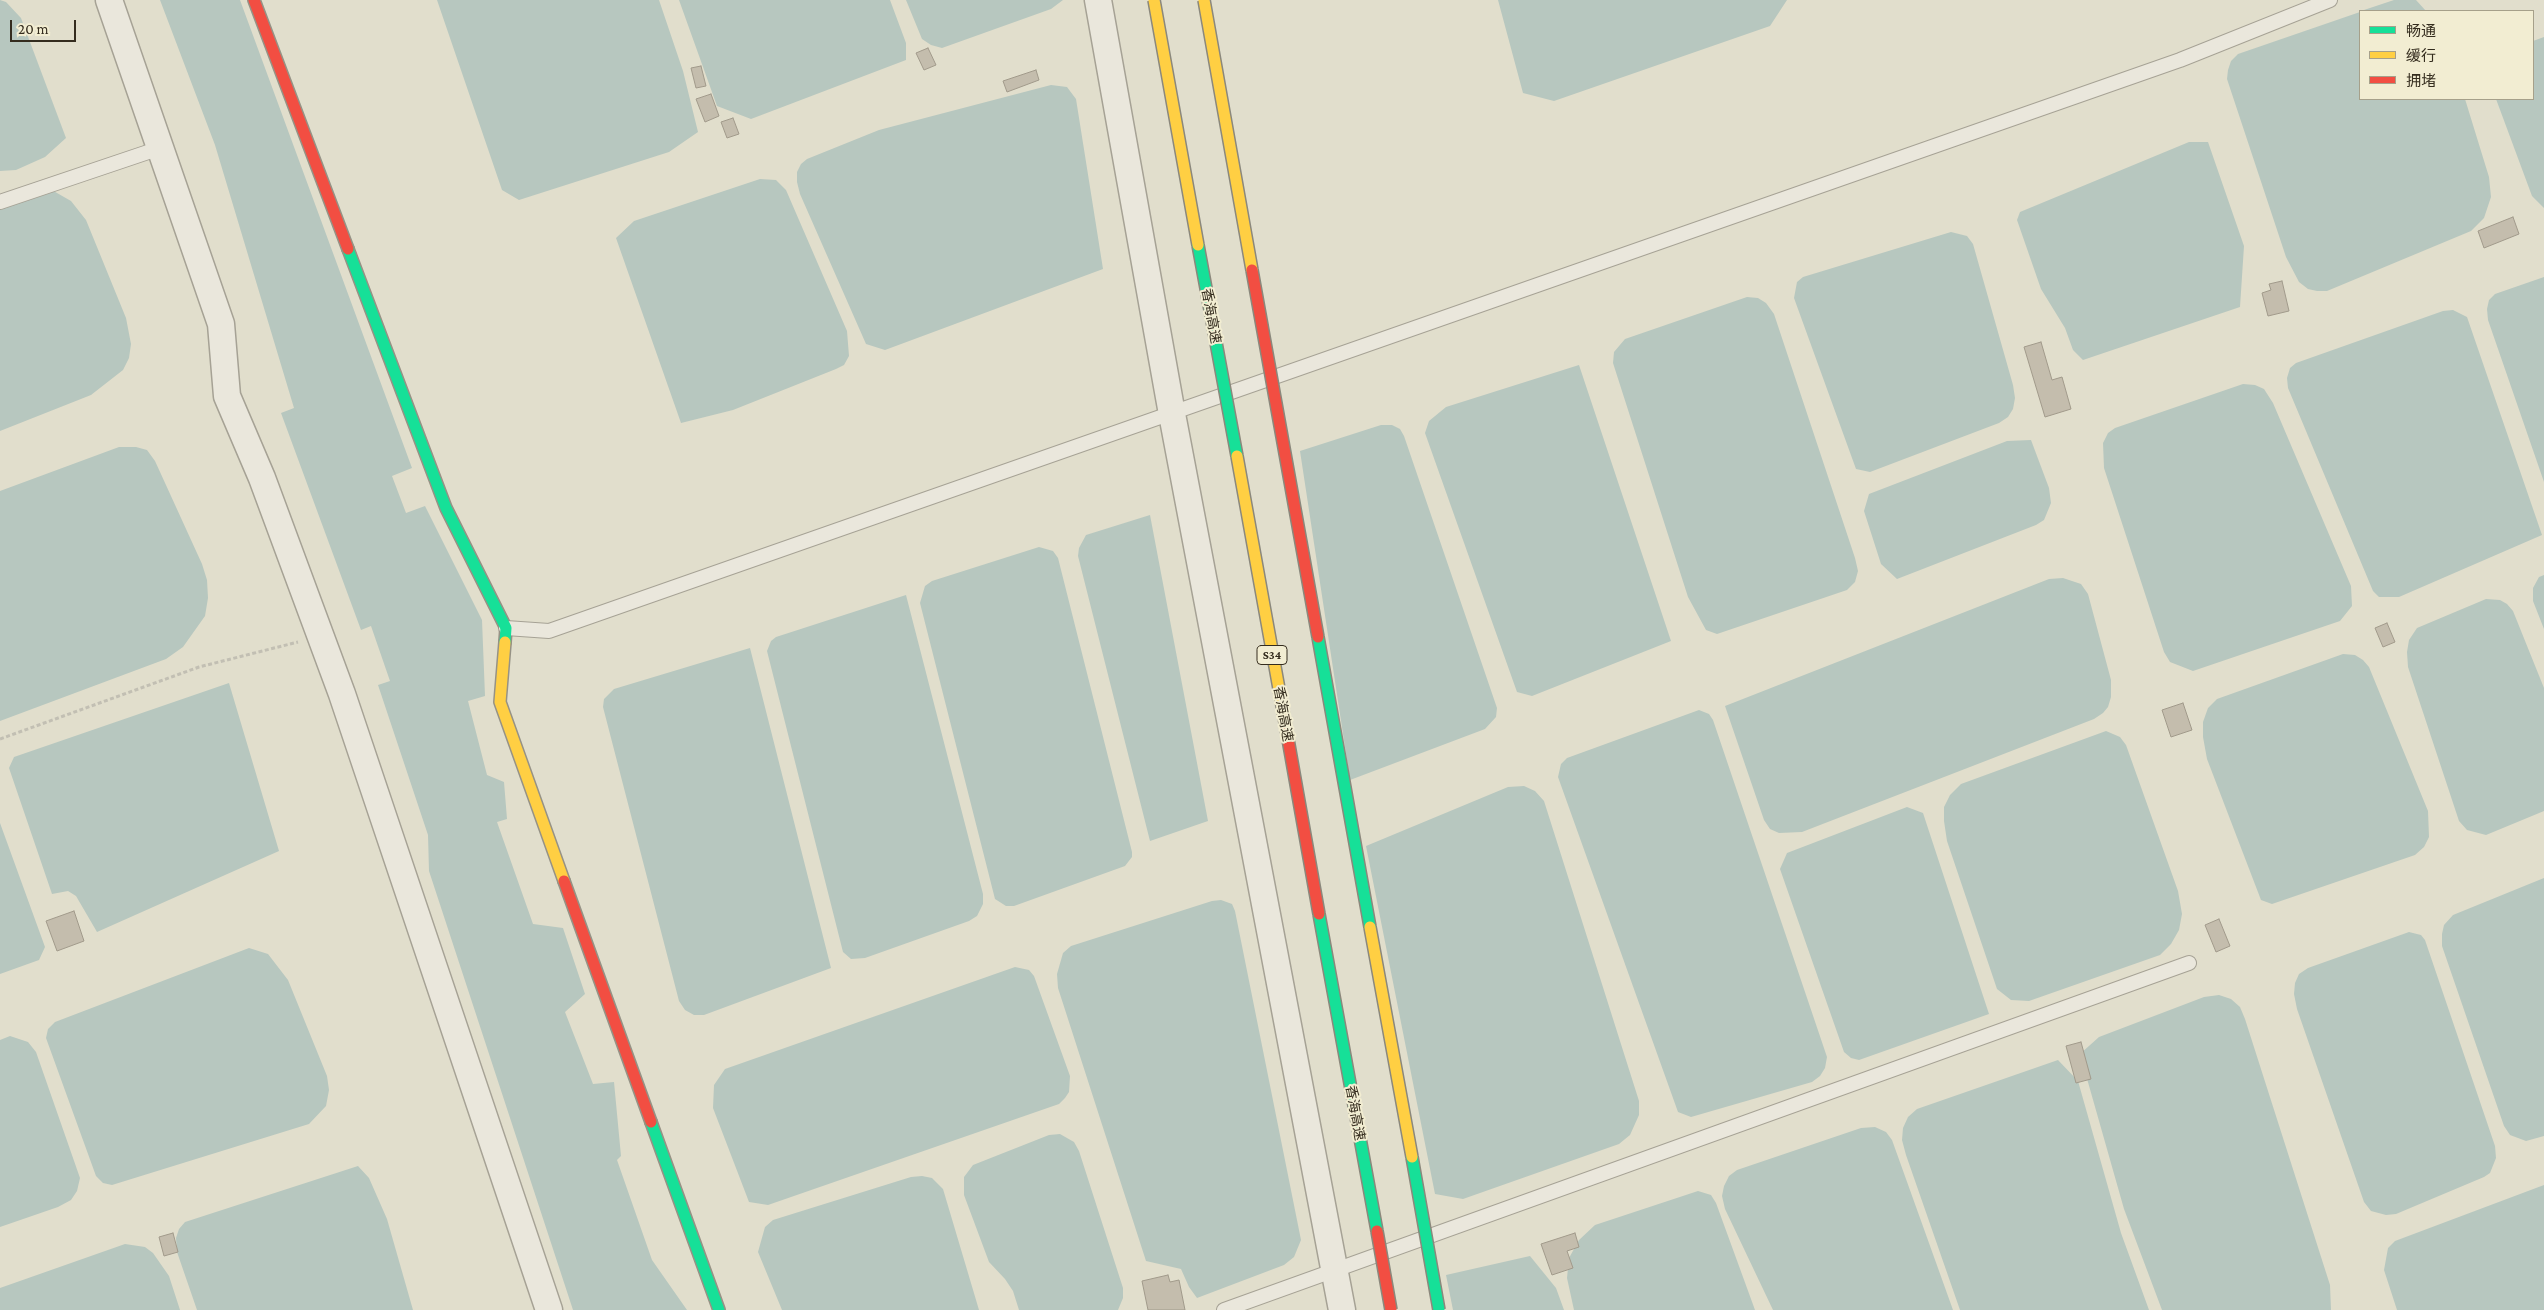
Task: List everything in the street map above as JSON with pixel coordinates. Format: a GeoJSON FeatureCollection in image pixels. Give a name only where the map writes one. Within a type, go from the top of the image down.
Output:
{"type":"FeatureCollection","features":[{"type":"Feature","properties":{"kind":"main road"},"geometry":{"type":"LineString","coordinates":[[254,0],[446,508],[506,628],[500,702],[719,1310]]}},
{"type":"Feature","properties":{"kind":"main road","name":"香海高速"},"geometry":{"type":"LineString","coordinates":[[1154,0],[1391,1310]]}},
{"type":"Feature","properties":{"kind":"main road"},"geometry":{"type":"LineString","coordinates":[[1204,0],[1440,1310]]}},
{"type":"Feature","properties":{"kind":"street"},"geometry":{"type":"LineString","coordinates":[[109,0],[221,324],[227,396],[262,478],[321,637],[549,1310]]}},
{"type":"Feature","properties":{"kind":"street"},"geometry":{"type":"LineString","coordinates":[[1098,0],[1172,414],[1342,1310]]}},
{"type":"Feature","properties":{"kind":"lane"},"geometry":{"type":"LineString","coordinates":[[506,628],[549,631],[2180,60],[2330,0]]}},
{"type":"Feature","properties":{"kind":"lane"},"geometry":{"type":"LineString","coordinates":[[0,202],[160,148]]}},
{"type":"Feature","properties":{"kind":"lane"},"geometry":{"type":"LineString","coordinates":[[1224,1310],[2189,963]]}},
{"type":"Feature","properties":{"kind":"path"},"geometry":{"type":"LineString","coordinates":[[0,739],[199,667],[321,637]]}},
{"type":"Feature","properties":{"kind":"shaded area"},"geometry":{"type":"Polygon","coordinates":[[[0,0],[6,2],[21,18],[66,138],[45,157],[16,170],[0,171],[0,0]]]}},
{"type":"Feature","properties":{"kind":"shaded area"},"geometry":{"type":"Polygon","coordinates":[[[160,0],[240,0],[412,468],[392,476],[406,513],[425,506],[482,620],[485,696],[468,701],[487,775],[504,782],[507,819],[497,822],[533,924],[563,928],[585,994],[565,1012],[593,1084],[614,1082],[621,1156],[617,1160],[652,1260],[687,1310],[573,1310],[429,871],[428,835],[378,685],[390,681],[371,626],[361,630],[281,413],[294,408],[215,145],[160,0]]]}},
{"type":"Feature","properties":{"kind":"shaded area"},"geometry":{"type":"Polygon","coordinates":[[[437,0],[659,0],[683,71],[698,132],[669,152],[519,200],[502,190],[437,0]]]}},
{"type":"Feature","properties":{"kind":"shaded area"},"geometry":{"type":"Polygon","coordinates":[[[679,0],[890,0],[906,43],[906,60],[751,119],[717,106],[679,0]]]}},
{"type":"Feature","properties":{"kind":"shaded area"},"geometry":{"type":"Polygon","coordinates":[[[906,0],[1063,0],[1051,9],[942,48],[931,45],[922,39],[906,0]]]}},
{"type":"Feature","properties":{"kind":"shaded area"},"geometry":{"type":"Polygon","coordinates":[[[1498,0],[1787,0],[1770,26],[1554,101],[1523,93],[1498,0]]]}},
{"type":"Feature","properties":{"kind":"shaded area"},"geometry":{"type":"Polygon","coordinates":[[[2394,0],[2416,0],[2425,10],[2364,10],[2394,0]]]}},
{"type":"Feature","properties":{"kind":"shaded area"},"geometry":{"type":"Polygon","coordinates":[[[2359,12],[2359,100],[2465,100],[2489,177],[2491,197],[2484,218],[2471,231],[2327,291],[2308,289],[2299,282],[2286,257],[2227,79],[2231,61],[2238,54],[2359,12]]]}},
{"type":"Feature","properties":{"kind":"shaded area"},"geometry":{"type":"Polygon","coordinates":[[[2544,37],[2544,208],[2532,196],[2496,100],[2534,100],[2534,41],[2544,37]]]}},
{"type":"Feature","properties":{"kind":"shaded area"},"geometry":{"type":"Polygon","coordinates":[[[1051,85],[1067,87],[1076,99],[1103,269],[885,350],[866,344],[800,194],[797,172],[801,164],[807,159],[879,130],[1051,85]]]}},
{"type":"Feature","properties":{"kind":"shaded area"},"geometry":{"type":"Polygon","coordinates":[[[2189,142],[2208,142],[2244,246],[2240,307],[2083,360],[2073,350],[2065,328],[2041,289],[2017,220],[2020,212],[2189,142]]]}},
{"type":"Feature","properties":{"kind":"shaded area"},"geometry":{"type":"Polygon","coordinates":[[[760,179],[776,180],[786,190],[847,331],[849,356],[844,365],[836,369],[733,410],[681,423],[616,238],[634,221],[760,179]]]}},
{"type":"Feature","properties":{"kind":"shaded area"},"geometry":{"type":"Polygon","coordinates":[[[50,189],[71,201],[86,220],[126,318],[131,344],[129,358],[123,370],[91,395],[0,431],[0,207],[50,189]]]}},
{"type":"Feature","properties":{"kind":"shaded area"},"geometry":{"type":"Polygon","coordinates":[[[1951,232],[1967,236],[1973,244],[2013,385],[2015,398],[2013,409],[2008,417],[1999,423],[1870,472],[1856,469],[1794,298],[1797,282],[1803,277],[1951,232]]]}},
{"type":"Feature","properties":{"kind":"shaded area"},"geometry":{"type":"Polygon","coordinates":[[[2544,277],[2544,482],[2488,320],[2487,309],[2489,300],[2495,294],[2544,277]]]}},
{"type":"Feature","properties":{"kind":"shaded area"},"geometry":{"type":"Polygon","coordinates":[[[1747,297],[1758,298],[1766,303],[1774,314],[1858,571],[1855,582],[1847,590],[1717,634],[1706,630],[1688,597],[1613,363],[1614,352],[1625,339],[1747,297]]]}},
{"type":"Feature","properties":{"kind":"shaded area"},"geometry":{"type":"Polygon","coordinates":[[[2453,310],[2467,317],[2542,535],[2399,597],[2379,597],[2373,591],[2288,388],[2287,378],[2290,368],[2296,363],[2443,311],[2453,310]]]}},
{"type":"Feature","properties":{"kind":"shaded area"},"geometry":{"type":"Polygon","coordinates":[[[1579,365],[1671,641],[1532,696],[1517,692],[1425,433],[1429,421],[1446,407],[1579,365]]]}},
{"type":"Feature","properties":{"kind":"shaded area"},"geometry":{"type":"Polygon","coordinates":[[[2243,384],[2255,385],[2264,389],[2273,403],[2351,586],[2352,606],[2340,621],[2193,671],[2170,662],[2164,652],[2104,468],[2103,443],[2108,433],[2115,428],[2243,384]]]}},
{"type":"Feature","properties":{"kind":"shaded area"},"geometry":{"type":"Polygon","coordinates":[[[1381,425],[1392,425],[1400,429],[1404,436],[1497,708],[1496,717],[1485,729],[1350,780],[1300,451],[1381,425]]]}},
{"type":"Feature","properties":{"kind":"shaded area"},"geometry":{"type":"Polygon","coordinates":[[[2031,440],[2049,488],[2051,503],[2044,520],[2036,525],[1897,579],[1881,564],[1864,511],[1869,494],[2007,441],[2031,440]]]}},
{"type":"Feature","properties":{"kind":"shaded area"},"geometry":{"type":"Polygon","coordinates":[[[119,447],[136,447],[147,450],[155,461],[202,564],[207,580],[208,598],[205,616],[183,647],[166,659],[0,721],[0,491],[119,447]]]}},
{"type":"Feature","properties":{"kind":"shaded area"},"geometry":{"type":"Polygon","coordinates":[[[1150,515],[1208,821],[1150,841],[1078,556],[1079,548],[1086,535],[1150,515]]]}},
{"type":"Feature","properties":{"kind":"shaded area"},"geometry":{"type":"Polygon","coordinates":[[[1039,547],[1053,551],[1058,558],[1132,857],[1125,866],[1014,906],[1006,906],[995,899],[920,603],[925,586],[932,581],[1039,547]]]}},
{"type":"Feature","properties":{"kind":"shaded area"},"geometry":{"type":"Polygon","coordinates":[[[2544,575],[2544,629],[2533,601],[2533,588],[2539,577],[2544,575]]]}},
{"type":"Feature","properties":{"kind":"shaded area"},"geometry":{"type":"Polygon","coordinates":[[[2063,578],[2081,584],[2088,594],[2111,680],[2111,697],[2108,707],[2103,713],[2094,719],[1802,832],[1779,833],[1770,829],[1764,820],[1725,706],[2049,579],[2063,578]]]}},
{"type":"Feature","properties":{"kind":"shaded area"},"geometry":{"type":"Polygon","coordinates":[[[906,595],[983,894],[983,904],[977,916],[969,921],[865,958],[851,959],[843,952],[767,651],[771,641],[776,637],[906,595]]]}},
{"type":"Feature","properties":{"kind":"shaded area"},"geometry":{"type":"Polygon","coordinates":[[[2486,599],[2500,600],[2513,611],[2544,688],[2544,811],[2486,835],[2467,830],[2459,821],[2408,667],[2407,652],[2409,640],[2417,628],[2486,599]]]}},
{"type":"Feature","properties":{"kind":"shaded area"},"geometry":{"type":"Polygon","coordinates":[[[750,648],[831,968],[704,1015],[694,1015],[685,1010],[679,1001],[603,707],[604,699],[614,689],[750,648]]]}},
{"type":"Feature","properties":{"kind":"shaded area"},"geometry":{"type":"Polygon","coordinates":[[[2343,654],[2355,655],[2369,667],[2428,811],[2429,837],[2424,847],[2415,855],[2272,904],[2261,900],[2207,759],[2203,737],[2203,722],[2208,708],[2217,699],[2343,654]]]}},
{"type":"Feature","properties":{"kind":"shaded area"},"geometry":{"type":"Polygon","coordinates":[[[229,683],[279,851],[97,932],[76,896],[68,891],[52,894],[9,768],[14,757],[229,683]]]}},
{"type":"Feature","properties":{"kind":"shaded area"},"geometry":{"type":"Polygon","coordinates":[[[1699,710],[1709,714],[1713,720],[1827,1057],[1825,1068],[1820,1076],[1812,1082],[1691,1117],[1678,1112],[1558,777],[1561,764],[1567,758],[1699,710]]]}},
{"type":"Feature","properties":{"kind":"shaded area"},"geometry":{"type":"Polygon","coordinates":[[[2106,731],[2120,737],[2126,745],[2178,891],[2182,914],[2179,930],[2171,944],[2160,955],[2029,1001],[2011,1000],[1997,989],[1947,841],[1944,807],[1950,795],[1961,784],[2106,731]]]}},
{"type":"Feature","properties":{"kind":"shaded area"},"geometry":{"type":"Polygon","coordinates":[[[1524,786],[1535,791],[1544,801],[1639,1101],[1639,1115],[1630,1135],[1619,1144],[1463,1199],[1435,1194],[1366,846],[1508,787],[1524,786]]]}},
{"type":"Feature","properties":{"kind":"shaded area"},"geometry":{"type":"Polygon","coordinates":[[[1907,807],[1923,813],[1989,1014],[1859,1060],[1851,1058],[1844,1052],[1780,869],[1787,853],[1907,807]]]}},
{"type":"Feature","properties":{"kind":"shaded area"},"geometry":{"type":"Polygon","coordinates":[[[0,823],[45,947],[39,960],[0,974],[0,823]]]}},
{"type":"Feature","properties":{"kind":"shaded area"},"geometry":{"type":"Polygon","coordinates":[[[2544,878],[2544,1136],[2526,1141],[2510,1135],[2504,1126],[2442,946],[2442,934],[2444,925],[2453,915],[2544,878]]]}},
{"type":"Feature","properties":{"kind":"shaded area"},"geometry":{"type":"Polygon","coordinates":[[[1221,900],[1232,904],[1235,911],[1301,1240],[1294,1257],[1284,1265],[1197,1298],[1189,1287],[1181,1269],[1146,1261],[1058,988],[1057,974],[1063,953],[1071,946],[1212,901],[1221,900]]]}},
{"type":"Feature","properties":{"kind":"shaded area"},"geometry":{"type":"Polygon","coordinates":[[[2409,932],[2421,935],[2425,940],[2495,1146],[2496,1158],[2490,1173],[2484,1177],[2396,1214],[2386,1215],[2371,1211],[2364,1202],[2297,1009],[2294,994],[2295,983],[2299,974],[2308,968],[2409,932]]]}},
{"type":"Feature","properties":{"kind":"shaded area"},"geometry":{"type":"Polygon","coordinates":[[[249,948],[268,954],[288,980],[327,1076],[329,1090],[326,1106],[309,1124],[112,1185],[103,1183],[96,1176],[46,1038],[48,1029],[55,1022],[249,948]]]}},
{"type":"Feature","properties":{"kind":"shaded area"},"geometry":{"type":"Polygon","coordinates":[[[1015,967],[1029,970],[1034,976],[1070,1076],[1069,1092],[1059,1104],[768,1205],[749,1202],[713,1108],[714,1085],[725,1069],[1015,967]]]}},
{"type":"Feature","properties":{"kind":"shaded area"},"geometry":{"type":"Polygon","coordinates":[[[2219,995],[2231,999],[2240,1007],[2245,1019],[2330,1285],[2331,1310],[2162,1310],[2124,1209],[2080,1054],[2099,1037],[2204,997],[2219,995]]]}},
{"type":"Feature","properties":{"kind":"shaded area"},"geometry":{"type":"Polygon","coordinates":[[[10,1036],[28,1042],[36,1052],[80,1178],[77,1191],[71,1200],[58,1207],[0,1227],[0,1040],[10,1036]]]}},
{"type":"Feature","properties":{"kind":"shaded area"},"geometry":{"type":"Polygon","coordinates":[[[2058,1060],[2078,1081],[2121,1233],[2149,1310],[1960,1310],[1906,1155],[1902,1140],[1903,1128],[1908,1117],[1917,1109],[2058,1060]]]}},
{"type":"Feature","properties":{"kind":"shaded area"},"geometry":{"type":"Polygon","coordinates":[[[1875,1127],[1886,1132],[1892,1140],[1953,1310],[1773,1310],[1725,1209],[1722,1196],[1729,1176],[1737,1170],[1861,1128],[1875,1127]]]}},
{"type":"Feature","properties":{"kind":"shaded area"},"geometry":{"type":"Polygon","coordinates":[[[1060,1134],[1074,1142],[1079,1151],[1123,1288],[1123,1298],[1118,1310],[1019,1310],[1013,1291],[989,1262],[964,1195],[964,1177],[973,1165],[1049,1135],[1060,1134]]]}},
{"type":"Feature","properties":{"kind":"shaded area"},"geometry":{"type":"Polygon","coordinates":[[[358,1166],[369,1178],[387,1219],[413,1310],[197,1310],[177,1252],[176,1238],[179,1229],[185,1222],[358,1166]]]}},
{"type":"Feature","properties":{"kind":"shaded area"},"geometry":{"type":"Polygon","coordinates":[[[922,1176],[932,1178],[943,1189],[979,1310],[782,1310],[758,1252],[765,1227],[773,1220],[911,1177],[922,1176]]]}},
{"type":"Feature","properties":{"kind":"shaded area"},"geometry":{"type":"Polygon","coordinates":[[[2544,1185],[2544,1310],[2397,1310],[2384,1270],[2388,1248],[2395,1241],[2544,1185]]]}},
{"type":"Feature","properties":{"kind":"shaded area"},"geometry":{"type":"Polygon","coordinates":[[[1698,1191],[1711,1195],[1716,1203],[1755,1310],[1574,1310],[1567,1278],[1569,1258],[1579,1240],[1595,1225],[1698,1191]]]}},
{"type":"Feature","properties":{"kind":"shaded area"},"geometry":{"type":"Polygon","coordinates":[[[125,1244],[145,1247],[153,1253],[169,1276],[180,1310],[0,1310],[0,1288],[125,1244]]]}},
{"type":"Feature","properties":{"kind":"shaded area"},"geometry":{"type":"Polygon","coordinates":[[[1530,1256],[1556,1288],[1564,1310],[1453,1310],[1446,1275],[1530,1256]]]}},
{"type":"Feature","properties":{"kind":"building"},"geometry":{"type":"Polygon","coordinates":[[[928,48],[936,65],[924,70],[916,53],[928,48]]]}},
{"type":"Feature","properties":{"kind":"building"},"geometry":{"type":"Polygon","coordinates":[[[701,66],[706,86],[696,88],[691,68],[701,66]]]}},
{"type":"Feature","properties":{"kind":"building"},"geometry":{"type":"Polygon","coordinates":[[[1036,70],[1039,80],[1007,92],[1003,81],[1036,70]]]}},
{"type":"Feature","properties":{"kind":"building"},"geometry":{"type":"Polygon","coordinates":[[[711,94],[719,116],[705,122],[696,99],[711,94]]]}},
{"type":"Feature","properties":{"kind":"building"},"geometry":{"type":"Polygon","coordinates":[[[733,118],[739,134],[727,138],[721,122],[733,118]]]}},
{"type":"Feature","properties":{"kind":"building"},"geometry":{"type":"Polygon","coordinates":[[[2513,217],[2519,234],[2484,248],[2478,231],[2513,217]]]}},
{"type":"Feature","properties":{"kind":"building"},"geometry":{"type":"Polygon","coordinates":[[[2282,281],[2289,311],[2268,316],[2262,293],[2271,290],[2269,284],[2282,281]]]}},
{"type":"Feature","properties":{"kind":"building"},"geometry":{"type":"Polygon","coordinates":[[[2041,342],[2052,380],[2062,377],[2071,409],[2045,417],[2024,347],[2041,342]]]}},
{"type":"Feature","properties":{"kind":"building"},"geometry":{"type":"Polygon","coordinates":[[[2387,623],[2395,642],[2383,647],[2375,628],[2387,623]]]}},
{"type":"Feature","properties":{"kind":"building"},"geometry":{"type":"Polygon","coordinates":[[[2183,703],[2192,730],[2171,737],[2162,710],[2183,703]]]}},
{"type":"Feature","properties":{"kind":"building"},"geometry":{"type":"Polygon","coordinates":[[[74,911],[84,941],[57,951],[46,921],[74,911]]]}},
{"type":"Feature","properties":{"kind":"building"},"geometry":{"type":"Polygon","coordinates":[[[2219,919],[2230,946],[2216,952],[2205,925],[2219,919]]]}},
{"type":"Feature","properties":{"kind":"building"},"geometry":{"type":"Polygon","coordinates":[[[2081,1042],[2091,1079],[2076,1083],[2066,1046],[2081,1042]]]}},
{"type":"Feature","properties":{"kind":"building"},"geometry":{"type":"Polygon","coordinates":[[[173,1233],[178,1252],[164,1256],[159,1237],[173,1233]]]}},
{"type":"Feature","properties":{"kind":"building"},"geometry":{"type":"Polygon","coordinates":[[[1575,1233],[1579,1247],[1567,1251],[1573,1268],[1552,1275],[1541,1244],[1575,1233]]]}},
{"type":"Feature","properties":{"kind":"building"},"geometry":{"type":"Polygon","coordinates":[[[1168,1275],[1170,1282],[1179,1280],[1185,1310],[1148,1310],[1142,1281],[1168,1275]]]}},
{"type":"Feature","properties":{"kind":"traffic: fast"},"geometry":{"type":"LineString","coordinates":[[1198,245],[1237,456]]}},
{"type":"Feature","properties":{"kind":"traffic: fast"},"geometry":{"type":"LineString","coordinates":[[348,249],[446,508],[506,628],[505,642]]}},
{"type":"Feature","properties":{"kind":"traffic: fast"},"geometry":{"type":"LineString","coordinates":[[1318,637],[1370,927]]}},
{"type":"Feature","properties":{"kind":"traffic: fast"},"geometry":{"type":"LineString","coordinates":[[1319,914],[1377,1231]]}},
{"type":"Feature","properties":{"kind":"traffic: fast"},"geometry":{"type":"LineString","coordinates":[[651,1122],[719,1310]]}},
{"type":"Feature","properties":{"kind":"traffic: fast"},"geometry":{"type":"LineString","coordinates":[[1412,1157],[1439,1310]]}},
{"type":"Feature","properties":{"kind":"traffic: slow"},"geometry":{"type":"LineString","coordinates":[[1154,0],[1198,245]]}},
{"type":"Feature","properties":{"kind":"traffic: slow"},"geometry":{"type":"LineString","coordinates":[[1204,0],[1252,270]]}},
{"type":"Feature","properties":{"kind":"traffic: slow"},"geometry":{"type":"LineString","coordinates":[[1237,456],[1283,711]]}},
{"type":"Feature","properties":{"kind":"traffic: slow"},"geometry":{"type":"LineString","coordinates":[[505,642],[500,702],[564,881]]}},
{"type":"Feature","properties":{"kind":"traffic: slow"},"geometry":{"type":"LineString","coordinates":[[1370,927],[1412,1157]]}},
{"type":"Feature","properties":{"kind":"traffic: jam"},"geometry":{"type":"LineString","coordinates":[[254,0],[348,249]]}},
{"type":"Feature","properties":{"kind":"traffic: jam"},"geometry":{"type":"LineString","coordinates":[[1252,270],[1318,637]]}},
{"type":"Feature","properties":{"kind":"traffic: jam"},"geometry":{"type":"LineString","coordinates":[[1283,711],[1319,914]]}},
{"type":"Feature","properties":{"kind":"traffic: jam"},"geometry":{"type":"LineString","coordinates":[[564,881],[651,1122]]}},
{"type":"Feature","properties":{"kind":"traffic: jam"},"geometry":{"type":"LineString","coordinates":[[1377,1231],[1391,1310]]}}]}
